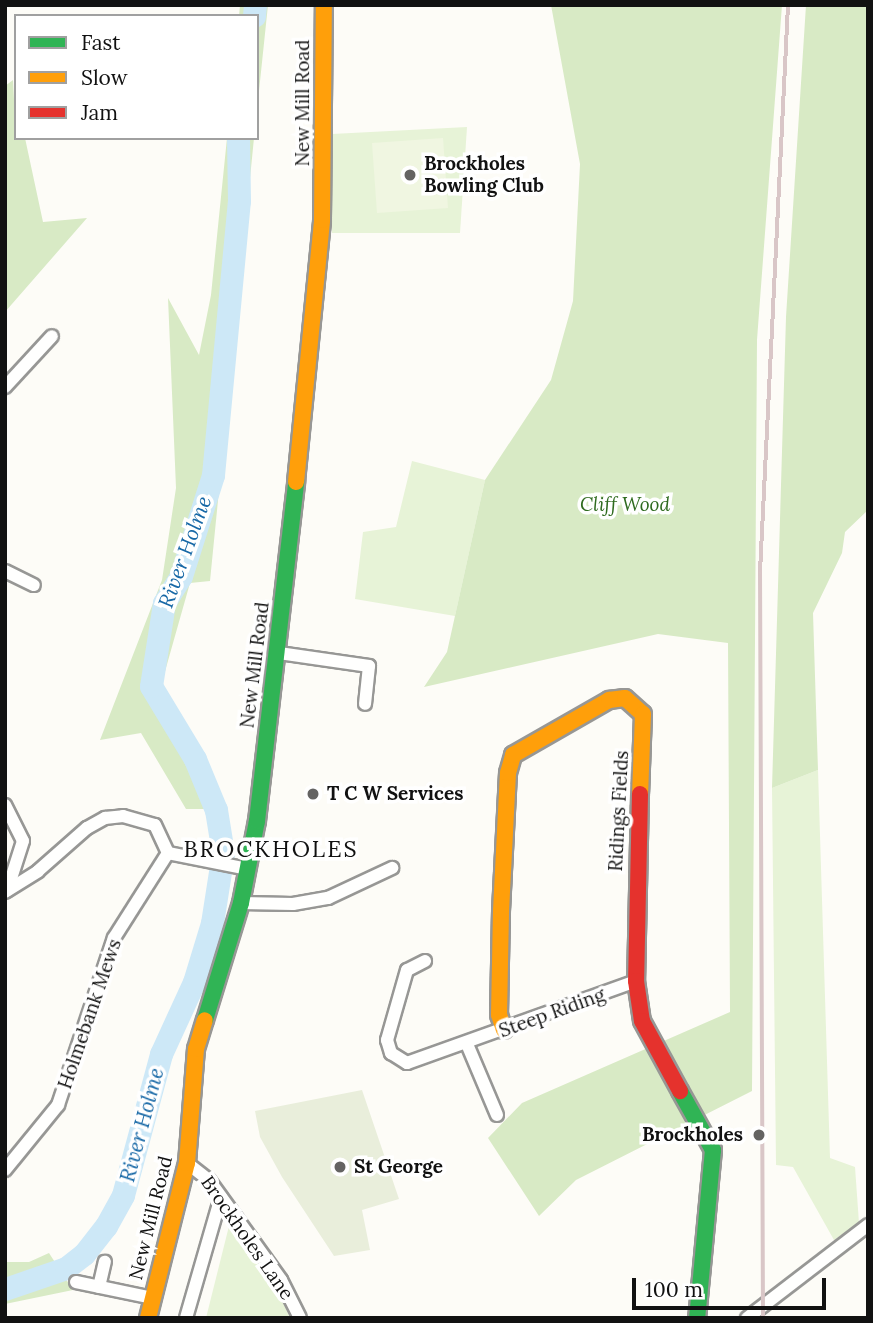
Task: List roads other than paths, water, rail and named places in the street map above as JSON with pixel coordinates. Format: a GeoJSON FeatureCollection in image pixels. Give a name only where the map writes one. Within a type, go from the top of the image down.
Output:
{"type":"FeatureCollection","features":[{"type":"Feature","properties":{"kind":"main road","name":"New Mill Road"},"geometry":{"type":"LineString","coordinates":[[148,1318],[187,1163],[196,1049],[241,903],[242,868],[279,653],[322,220],[324,5]]}},
{"type":"Feature","properties":{"kind":"main road","name":"Ridings Fields"},"geometry":{"type":"LineString","coordinates":[[503,1030],[499,1015],[501,911],[508,773],[513,755],[609,700],[625,698],[643,715],[644,726],[636,981],[642,1021],[713,1150],[697,1318]]}},
{"type":"Feature","properties":{"kind":"street"},"geometry":{"type":"LineString","coordinates":[[5,387],[52,336]]}},
{"type":"Feature","properties":{"kind":"street"},"geometry":{"type":"LineString","coordinates":[[5,571],[34,585]]}},
{"type":"Feature","properties":{"kind":"street"},"geometry":{"type":"LineString","coordinates":[[279,653],[369,666],[365,704]]}},
{"type":"Feature","properties":{"kind":"street"},"geometry":{"type":"LineString","coordinates":[[5,805],[23,841],[6,891]]}},
{"type":"Feature","properties":{"kind":"street"},"geometry":{"type":"LineString","coordinates":[[6,891],[105,818],[141,818],[155,825],[168,853],[242,868]]}},
{"type":"Feature","properties":{"kind":"street","name":"Holmebank Mews"},"geometry":{"type":"LineString","coordinates":[[5,1170],[58,1105],[114,938],[168,853]]}},
{"type":"Feature","properties":{"kind":"street"},"geometry":{"type":"LineString","coordinates":[[241,903],[293,904],[328,898],[393,868]]}},
{"type":"Feature","properties":{"kind":"street","name":"Steep Riding"},"geometry":{"type":"LineString","coordinates":[[425,961],[407,970],[387,1040],[391,1053],[407,1063],[467,1044],[636,981]]}},
{"type":"Feature","properties":{"kind":"street"},"geometry":{"type":"LineString","coordinates":[[467,1044],[497,1115]]}},
{"type":"Feature","properties":{"kind":"street","name":"Brockholes Lane"},"geometry":{"type":"LineString","coordinates":[[187,1163],[203,1172],[281,1280],[300,1318]]}},
{"type":"Feature","properties":{"kind":"street"},"geometry":{"type":"LineString","coordinates":[[187,1318],[221,1197]]}},
{"type":"Feature","properties":{"kind":"street"},"geometry":{"type":"LineString","coordinates":[[747,1318],[868,1226]]}},
{"type":"Feature","properties":{"kind":"street"},"geometry":{"type":"LineString","coordinates":[[99,1287],[105,1262]]}},
{"type":"Feature","properties":{"kind":"street"},"geometry":{"type":"LineString","coordinates":[[76,1282],[153,1298]]}},
{"type":"Feature","properties":{"kind":"waterway","name":"River Holme"},"geometry":{"type":"LineString","coordinates":[[254,14],[255,5]]}},
{"type":"Feature","properties":{"kind":"waterway","name":"River Holme"},"geometry":{"type":"LineString","coordinates":[[5,1289],[66,1268],[84,1254],[106,1226],[123,1195],[161,1054],[194,982],[212,923],[223,853],[216,810],[195,759],[151,686],[164,603],[181,576],[213,475],[239,201],[238,140]]}},
{"type":"Feature","properties":{"kind":"railway"},"geometry":{"type":"LineString","coordinates":[[763,1318],[760,572],[788,5]]}},
{"type":"Feature","properties":{"kind":"place","name":"Brockholes Bowling Club"},"geometry":{"type":"Point","coordinates":[410,175]}},
{"type":"Feature","properties":{"kind":"place","name":"T C W Services"},"geometry":{"type":"Point","coordinates":[313,794]}},
{"type":"Feature","properties":{"kind":"place","name":"Brockholes"},"geometry":{"type":"Point","coordinates":[759,1135]}},
{"type":"Feature","properties":{"kind":"place","name":"St George"},"geometry":{"type":"Point","coordinates":[340,1167]}},
{"type":"Feature","properties":{"kind":"district","name":"BROCKHOLES"},"geometry":{"type":"Point","coordinates":[271,849]}},
{"type":"Feature","properties":{"kind":"park label","name":"Cliff Wood"},"geometry":{"type":"Point","coordinates":[625,505]}}]}
